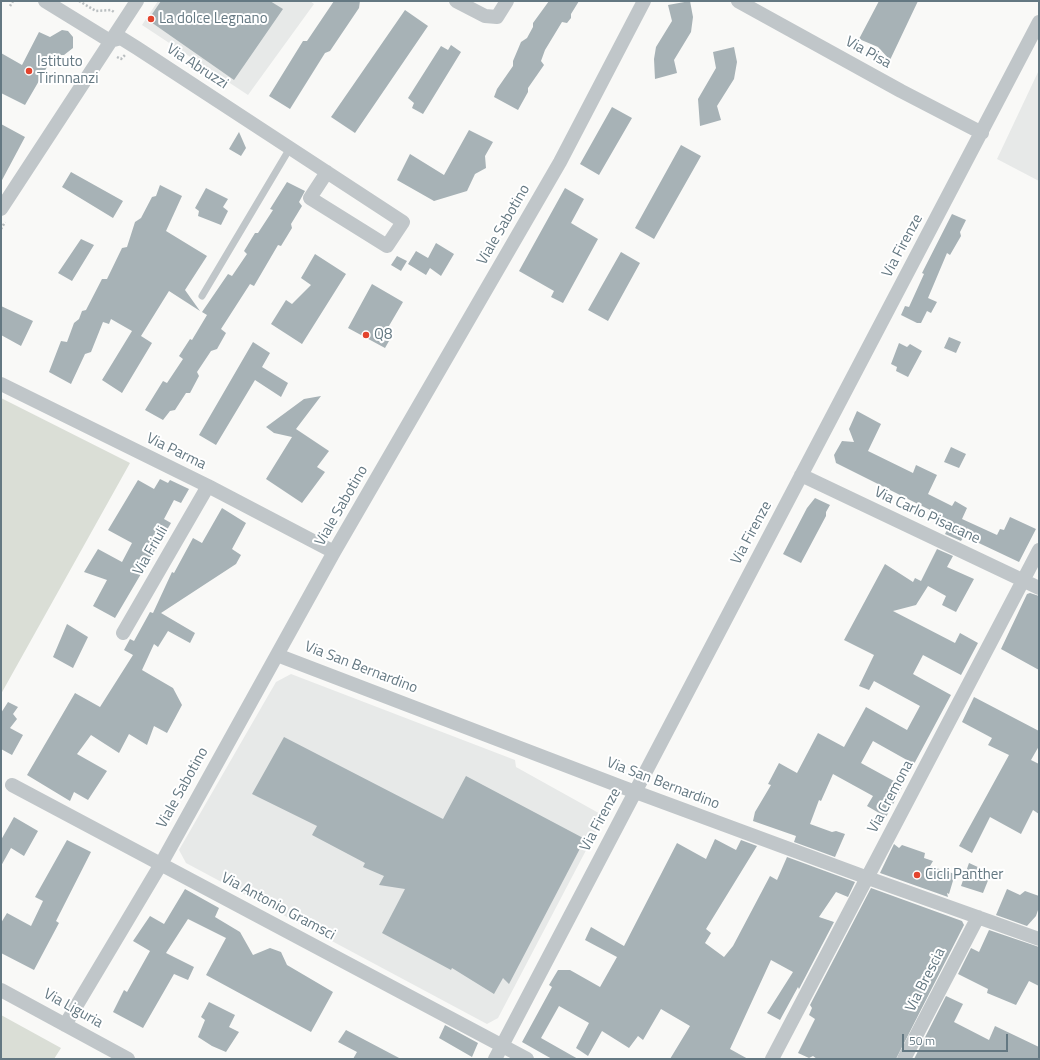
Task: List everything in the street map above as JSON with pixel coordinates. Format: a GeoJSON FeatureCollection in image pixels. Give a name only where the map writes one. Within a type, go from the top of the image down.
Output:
{"type":"FeatureCollection","features":[{"type":"Feature","properties":{"kind":"street","name":"Via Abruzzi"},"geometry":{"type":"LineString","coordinates":[[45,1],[110,40],[121,38],[327,172],[403,222],[387,246],[310,198],[327,172]]}},
{"type":"Feature","properties":{"kind":"street"},"geometry":{"type":"LineString","coordinates":[[1,209],[110,40],[137,1]]}},
{"type":"Feature","properties":{"kind":"street"},"geometry":{"type":"LineString","coordinates":[[456,1],[485,16],[497,17],[507,1]]}},
{"type":"Feature","properties":{"kind":"street","name":"Viale Sabotino"},"geometry":{"type":"LineString","coordinates":[[66,1025],[161,864],[334,552],[560,162],[644,1]]}},
{"type":"Feature","properties":{"kind":"street","name":"Via Pisa"},"geometry":{"type":"LineString","coordinates":[[738,1],[901,91],[982,133]]}},
{"type":"Feature","properties":{"kind":"street","name":"Via Firenze"},"geometry":{"type":"LineString","coordinates":[[495,1059],[1039,22]]}},
{"type":"Feature","properties":{"kind":"street","name":"Via Parma"},"geometry":{"type":"LineString","coordinates":[[1,384],[208,486],[334,552]]}},
{"type":"Feature","properties":{"kind":"street","name":"Via Carlo Pisacane"},"geometry":{"type":"LineString","coordinates":[[801,475],[1039,588]]}},
{"type":"Feature","properties":{"kind":"street","name":"Via Friuli"},"geometry":{"type":"LineString","coordinates":[[123,633],[208,486]]}},
{"type":"Feature","properties":{"kind":"street","name":"Via Cremona"},"geometry":{"type":"LineString","coordinates":[[772,1059],[1039,550]]}},
{"type":"Feature","properties":{"kind":"street","name":"Via San Bernardino"},"geometry":{"type":"LineString","coordinates":[[277,654],[635,791],[868,878],[1039,939]]}},
{"type":"Feature","properties":{"kind":"street","name":"Via Antonio Gramsci"},"geometry":{"type":"LineString","coordinates":[[12,785],[527,1059]]}},
{"type":"Feature","properties":{"kind":"street","name":"Via Brescia"},"geometry":{"type":"LineString","coordinates":[[904,1059],[978,917]]}},
{"type":"Feature","properties":{"kind":"street","name":"Via Liguria"},"geometry":{"type":"LineString","coordinates":[[1,990],[128,1059]]}},
{"type":"Feature","properties":{"kind":"lane"},"geometry":{"type":"LineString","coordinates":[[202,296],[290,148]]}},
{"type":"Feature","properties":{"kind":"path"},"geometry":{"type":"LineString","coordinates":[[10,6],[13,1]]}},
{"type":"Feature","properties":{"kind":"shaded area"},"geometry":{"type":"Polygon","coordinates":[[[158,1],[310,1],[314,4],[248,95],[142,25],[158,1]]]}},
{"type":"Feature","properties":{"kind":"shaded area"},"geometry":{"type":"Polygon","coordinates":[[[1039,70],[1039,181],[997,159],[1039,70]]]}},
{"type":"Feature","properties":{"kind":"shaded area"},"geometry":{"type":"Polygon","coordinates":[[[1,398],[130,463],[1,694],[1,398]]]}},
{"type":"Feature","properties":{"kind":"shaded area"},"geometry":{"type":"Polygon","coordinates":[[[291,674],[515,760],[516,767],[604,816],[498,1018],[487,1024],[186,863],[179,850],[276,682],[291,674]]]}},
{"type":"Feature","properties":{"kind":"shaded area"},"geometry":{"type":"Polygon","coordinates":[[[1,1015],[61,1048],[54,1059],[1,1059],[1,1015]]]}},
{"type":"Feature","properties":{"kind":"building"},"geometry":{"type":"Polygon","coordinates":[[[161,1],[270,1],[283,9],[234,80],[148,20],[161,1]]]}},
{"type":"Feature","properties":{"kind":"building"},"geometry":{"type":"Polygon","coordinates":[[[334,1],[360,1],[359,8],[330,51],[325,53],[290,109],[269,96],[303,41],[307,41],[334,1]]]}},
{"type":"Feature","properties":{"kind":"building"},"geometry":{"type":"Polygon","coordinates":[[[549,1],[579,1],[571,14],[571,18],[567,23],[562,22],[545,50],[541,61],[544,65],[528,88],[528,92],[518,110],[494,97],[497,89],[513,66],[513,61],[521,42],[527,38],[533,27],[533,23],[549,1]]]}},
{"type":"Feature","properties":{"kind":"building"},"geometry":{"type":"Polygon","coordinates":[[[690,1],[693,17],[691,32],[674,60],[677,73],[655,79],[654,59],[656,47],[672,21],[668,5],[690,1]]]}},
{"type":"Feature","properties":{"kind":"building"},"geometry":{"type":"Polygon","coordinates":[[[879,1],[918,1],[890,60],[878,47],[859,39],[879,1]]]}},
{"type":"Feature","properties":{"kind":"building"},"geometry":{"type":"Polygon","coordinates":[[[405,10],[428,26],[355,133],[331,117],[405,10]]]}},
{"type":"Feature","properties":{"kind":"building"},"geometry":{"type":"Polygon","coordinates":[[[62,30],[68,31],[73,37],[73,48],[64,55],[54,55],[25,105],[1,93],[1,53],[22,65],[39,32],[50,37],[62,30]]]}},
{"type":"Feature","properties":{"kind":"building"},"geometry":{"type":"Polygon","coordinates":[[[451,45],[461,52],[423,114],[412,108],[414,103],[408,98],[441,46],[448,50],[451,45]]]}},
{"type":"Feature","properties":{"kind":"building"},"geometry":{"type":"Polygon","coordinates":[[[734,47],[737,62],[734,79],[717,106],[721,120],[700,126],[698,99],[716,68],[713,52],[734,47]]]}},
{"type":"Feature","properties":{"kind":"building"},"geometry":{"type":"Polygon","coordinates":[[[612,107],[632,118],[599,175],[580,164],[612,107]]]}},
{"type":"Feature","properties":{"kind":"building"},"geometry":{"type":"Polygon","coordinates":[[[1,124],[25,137],[1,182],[1,124]]]}},
{"type":"Feature","properties":{"kind":"building"},"geometry":{"type":"Polygon","coordinates":[[[469,130],[493,142],[485,156],[486,168],[475,174],[467,191],[434,201],[397,180],[410,154],[444,175],[469,130]]]}},
{"type":"Feature","properties":{"kind":"building"},"geometry":{"type":"Polygon","coordinates":[[[239,132],[246,148],[241,156],[229,149],[239,132]]]}},
{"type":"Feature","properties":{"kind":"building"},"geometry":{"type":"Polygon","coordinates":[[[681,145],[701,156],[654,239],[635,228],[681,145]]]}},
{"type":"Feature","properties":{"kind":"building"},"geometry":{"type":"Polygon","coordinates":[[[71,172],[123,201],[113,218],[62,187],[71,172]]]}},
{"type":"Feature","properties":{"kind":"building"},"geometry":{"type":"Polygon","coordinates":[[[287,182],[305,191],[299,202],[302,206],[291,224],[292,228],[281,246],[278,245],[254,286],[250,284],[221,329],[226,333],[217,349],[211,351],[197,372],[199,376],[190,393],[186,393],[175,410],[170,411],[163,420],[145,410],[163,381],[167,383],[183,359],[179,356],[190,339],[192,340],[207,315],[202,312],[228,274],[232,276],[247,254],[244,251],[255,233],[258,233],[273,210],[270,209],[287,182]]]}},
{"type":"Feature","properties":{"kind":"building"},"geometry":{"type":"Polygon","coordinates":[[[160,185],[182,196],[166,231],[207,256],[185,290],[200,311],[169,291],[141,336],[152,343],[122,393],[102,380],[132,331],[111,319],[109,324],[103,322],[91,352],[85,354],[71,384],[49,372],[61,341],[67,342],[74,323],[79,319],[82,311],[86,310],[102,279],[107,279],[122,248],[127,247],[135,222],[141,218],[152,197],[156,196],[160,185]]]}},
{"type":"Feature","properties":{"kind":"building"},"geometry":{"type":"Polygon","coordinates":[[[206,188],[228,199],[223,207],[228,211],[221,225],[198,216],[199,211],[195,208],[206,188]]]}},
{"type":"Feature","properties":{"kind":"building"},"geometry":{"type":"Polygon","coordinates":[[[565,188],[584,199],[571,223],[598,239],[563,303],[551,297],[554,291],[519,271],[565,188]]]}},
{"type":"Feature","properties":{"kind":"building"},"geometry":{"type":"Polygon","coordinates":[[[952,214],[966,220],[960,232],[961,236],[950,255],[947,253],[928,298],[937,302],[931,313],[927,311],[921,323],[917,323],[901,315],[905,306],[909,307],[924,274],[922,273],[952,214]]]}},
{"type":"Feature","properties":{"kind":"building"},"geometry":{"type":"Polygon","coordinates":[[[81,239],[94,245],[72,281],[58,273],[81,239]]]}},
{"type":"Feature","properties":{"kind":"building"},"geometry":{"type":"Polygon","coordinates":[[[436,243],[454,254],[441,276],[430,268],[426,275],[408,264],[416,251],[428,258],[436,243]]]}},
{"type":"Feature","properties":{"kind":"building"},"geometry":{"type":"Polygon","coordinates":[[[621,252],[640,263],[608,321],[588,310],[621,252]]]}},
{"type":"Feature","properties":{"kind":"building"},"geometry":{"type":"Polygon","coordinates":[[[315,254],[346,274],[302,344],[271,324],[286,300],[292,304],[311,285],[301,278],[315,254]]]}},
{"type":"Feature","properties":{"kind":"building"},"geometry":{"type":"Polygon","coordinates":[[[397,256],[407,261],[401,271],[391,265],[397,256]]]}},
{"type":"Feature","properties":{"kind":"building"},"geometry":{"type":"Polygon","coordinates":[[[372,284],[403,302],[386,331],[393,334],[385,348],[348,328],[372,284]]]}},
{"type":"Feature","properties":{"kind":"building"},"geometry":{"type":"Polygon","coordinates":[[[1,306],[33,321],[21,346],[1,335],[1,306]]]}},
{"type":"Feature","properties":{"kind":"building"},"geometry":{"type":"Polygon","coordinates":[[[949,337],[961,342],[956,353],[944,348],[949,337]]]}},
{"type":"Feature","properties":{"kind":"building"},"geometry":{"type":"Polygon","coordinates":[[[253,342],[270,353],[262,367],[288,383],[281,397],[255,380],[216,445],[199,435],[253,342]]]}},
{"type":"Feature","properties":{"kind":"building"},"geometry":{"type":"Polygon","coordinates":[[[899,343],[907,347],[910,344],[922,351],[908,377],[896,371],[897,367],[891,364],[899,343]]]}},
{"type":"Feature","properties":{"kind":"building"},"geometry":{"type":"Polygon","coordinates":[[[321,396],[296,429],[329,451],[317,467],[325,472],[302,503],[266,479],[292,437],[274,433],[266,427],[304,399],[321,396]]]}},
{"type":"Feature","properties":{"kind":"building"},"geometry":{"type":"Polygon","coordinates":[[[857,411],[881,424],[868,451],[913,473],[916,465],[937,475],[928,494],[952,506],[955,501],[967,508],[962,519],[997,535],[1000,529],[1004,530],[1010,517],[1036,529],[1019,562],[964,536],[961,541],[945,534],[948,528],[935,521],[938,514],[836,463],[834,455],[842,441],[854,442],[849,429],[857,411]]]}},
{"type":"Feature","properties":{"kind":"building"},"geometry":{"type":"Polygon","coordinates":[[[951,447],[966,454],[959,468],[944,462],[951,447]]]}},
{"type":"Feature","properties":{"kind":"building"},"geometry":{"type":"Polygon","coordinates":[[[160,479],[168,483],[170,480],[189,489],[181,503],[174,500],[164,519],[171,523],[115,618],[93,606],[107,580],[84,572],[98,549],[122,562],[132,543],[108,530],[138,480],[154,489],[160,479]]]}},
{"type":"Feature","properties":{"kind":"building"},"geometry":{"type":"Polygon","coordinates":[[[815,498],[830,505],[826,512],[826,516],[801,563],[783,554],[807,508],[815,498]]]}},
{"type":"Feature","properties":{"kind":"building"},"geometry":{"type":"Polygon","coordinates":[[[222,508],[246,523],[232,549],[241,555],[236,564],[161,613],[195,633],[190,643],[168,631],[158,647],[154,644],[142,670],[173,688],[182,705],[167,733],[154,726],[147,745],[129,734],[119,753],[91,735],[77,754],[107,771],[88,800],[74,792],[70,801],[27,775],[75,693],[100,707],[133,655],[124,650],[130,639],[134,641],[150,612],[153,613],[172,572],[174,573],[193,538],[202,543],[222,508]]]}},
{"type":"Feature","properties":{"kind":"building"},"geometry":{"type":"Polygon","coordinates":[[[937,549],[953,556],[947,567],[974,579],[956,612],[942,605],[946,596],[928,586],[916,605],[893,611],[955,643],[960,633],[978,643],[961,675],[923,655],[913,674],[951,695],[914,764],[873,741],[861,763],[903,786],[886,817],[867,806],[873,796],[833,774],[821,801],[819,800],[810,824],[832,832],[836,831],[845,834],[835,857],[794,842],[796,836],[753,821],[755,812],[771,785],[768,784],[779,763],[797,773],[818,733],[844,747],[866,707],[907,730],[920,706],[874,681],[869,690],[859,686],[874,655],[844,640],[885,564],[913,582],[915,578],[921,581],[937,549]]]}},
{"type":"Feature","properties":{"kind":"building"},"geometry":{"type":"Polygon","coordinates":[[[1030,593],[1039,596],[1039,670],[1001,649],[1027,594],[1030,593]]]}},
{"type":"Feature","properties":{"kind":"building"},"geometry":{"type":"Polygon","coordinates":[[[67,624],[88,637],[73,668],[53,657],[67,624]]]}},
{"type":"Feature","properties":{"kind":"building"},"geometry":{"type":"Polygon","coordinates":[[[974,697],[1039,731],[1039,746],[1031,760],[1039,764],[1039,814],[1033,810],[1021,834],[990,817],[972,853],[959,846],[1009,755],[988,745],[992,738],[962,722],[974,697]]]}},
{"type":"Feature","properties":{"kind":"building"},"geometry":{"type":"Polygon","coordinates":[[[8,702],[18,707],[13,714],[17,719],[10,728],[23,735],[12,755],[1,749],[1,713],[8,702]]]}},
{"type":"Feature","properties":{"kind":"building"},"geometry":{"type":"Polygon","coordinates":[[[284,737],[443,819],[466,776],[585,839],[509,984],[503,978],[494,994],[452,968],[451,970],[382,933],[405,889],[379,885],[384,876],[363,867],[365,863],[312,835],[317,826],[252,794],[284,737]]]}},
{"type":"Feature","properties":{"kind":"building"},"geometry":{"type":"Polygon","coordinates":[[[14,817],[38,831],[24,856],[11,848],[1,866],[1,840],[14,817]]]}},
{"type":"Feature","properties":{"kind":"building"},"geometry":{"type":"Polygon","coordinates":[[[715,839],[736,850],[741,840],[757,846],[706,929],[711,933],[705,943],[724,957],[733,946],[770,876],[777,880],[787,857],[855,882],[848,897],[836,892],[819,917],[834,922],[799,989],[798,987],[780,1020],[767,1013],[793,972],[771,960],[730,1049],[748,1059],[670,1059],[690,1026],[661,1009],[643,1040],[638,1036],[629,1048],[602,1031],[588,1056],[576,1048],[589,1023],[559,1006],[541,1038],[578,1059],[552,1059],[522,1042],[552,987],[549,985],[558,970],[570,970],[600,987],[617,957],[585,940],[591,927],[624,946],[677,843],[706,859],[715,839]]]}},
{"type":"Feature","properties":{"kind":"building"},"geometry":{"type":"Polygon","coordinates":[[[67,840],[91,852],[56,921],[59,923],[34,970],[1,953],[1,923],[7,913],[31,926],[43,901],[35,897],[67,840]]]}},
{"type":"Feature","properties":{"kind":"building"},"geometry":{"type":"Polygon","coordinates":[[[894,844],[899,848],[902,845],[925,853],[924,858],[933,861],[930,866],[955,874],[949,894],[947,893],[948,897],[880,873],[894,844]]]}},
{"type":"Feature","properties":{"kind":"building"},"geometry":{"type":"Polygon","coordinates":[[[969,863],[991,873],[983,893],[961,886],[969,863]]]}},
{"type":"Feature","properties":{"kind":"building"},"geometry":{"type":"Polygon","coordinates":[[[871,888],[962,921],[964,925],[896,1059],[817,1059],[813,1056],[809,1058],[798,1053],[815,1019],[809,1015],[812,1008],[810,1005],[871,888]]]}},
{"type":"Feature","properties":{"kind":"building"},"geometry":{"type":"Polygon","coordinates":[[[185,889],[219,908],[215,917],[240,932],[253,955],[270,948],[281,952],[287,965],[333,992],[311,1032],[206,975],[226,938],[188,919],[166,953],[194,967],[188,980],[174,974],[143,1028],[113,1012],[124,990],[127,992],[150,951],[133,941],[150,916],[164,924],[185,889]]]}},
{"type":"Feature","properties":{"kind":"building"},"geometry":{"type":"Polygon","coordinates":[[[1007,889],[1020,895],[1025,891],[1039,896],[1039,907],[1036,916],[1027,926],[996,915],[1007,889]]]}},
{"type":"Feature","properties":{"kind":"building"},"geometry":{"type":"Polygon","coordinates":[[[989,930],[1039,947],[1039,986],[1029,981],[1016,1005],[987,993],[988,989],[958,974],[971,948],[979,952],[989,930]]]}},
{"type":"Feature","properties":{"kind":"building"},"geometry":{"type":"Polygon","coordinates":[[[946,996],[963,1004],[954,1022],[989,1040],[995,1026],[1039,1047],[1039,1059],[914,1059],[946,996]]]}},
{"type":"Feature","properties":{"kind":"building"},"geometry":{"type":"Polygon","coordinates":[[[209,1002],[235,1015],[229,1027],[239,1032],[226,1052],[212,1046],[198,1037],[205,1020],[201,1017],[209,1002]]]}},
{"type":"Feature","properties":{"kind":"building"},"geometry":{"type":"Polygon","coordinates":[[[445,1025],[478,1043],[472,1057],[439,1038],[445,1025]]]}},
{"type":"Feature","properties":{"kind":"building"},"geometry":{"type":"Polygon","coordinates":[[[346,1030],[401,1059],[353,1059],[357,1052],[338,1042],[346,1030]]]}},
{"type":"Feature","properties":{"kind":"place","name":"La dolce Legnano"},"geometry":{"type":"Point","coordinates":[151,19]}},
{"type":"Feature","properties":{"kind":"place","name":"Istituto Tirinnanzi"},"geometry":{"type":"Point","coordinates":[29,71]}},
{"type":"Feature","properties":{"kind":"place","name":"Q8"},"geometry":{"type":"Point","coordinates":[366,335]}},
{"type":"Feature","properties":{"kind":"place","name":"Cicli Panther"},"geometry":{"type":"Point","coordinates":[917,875]}}]}
